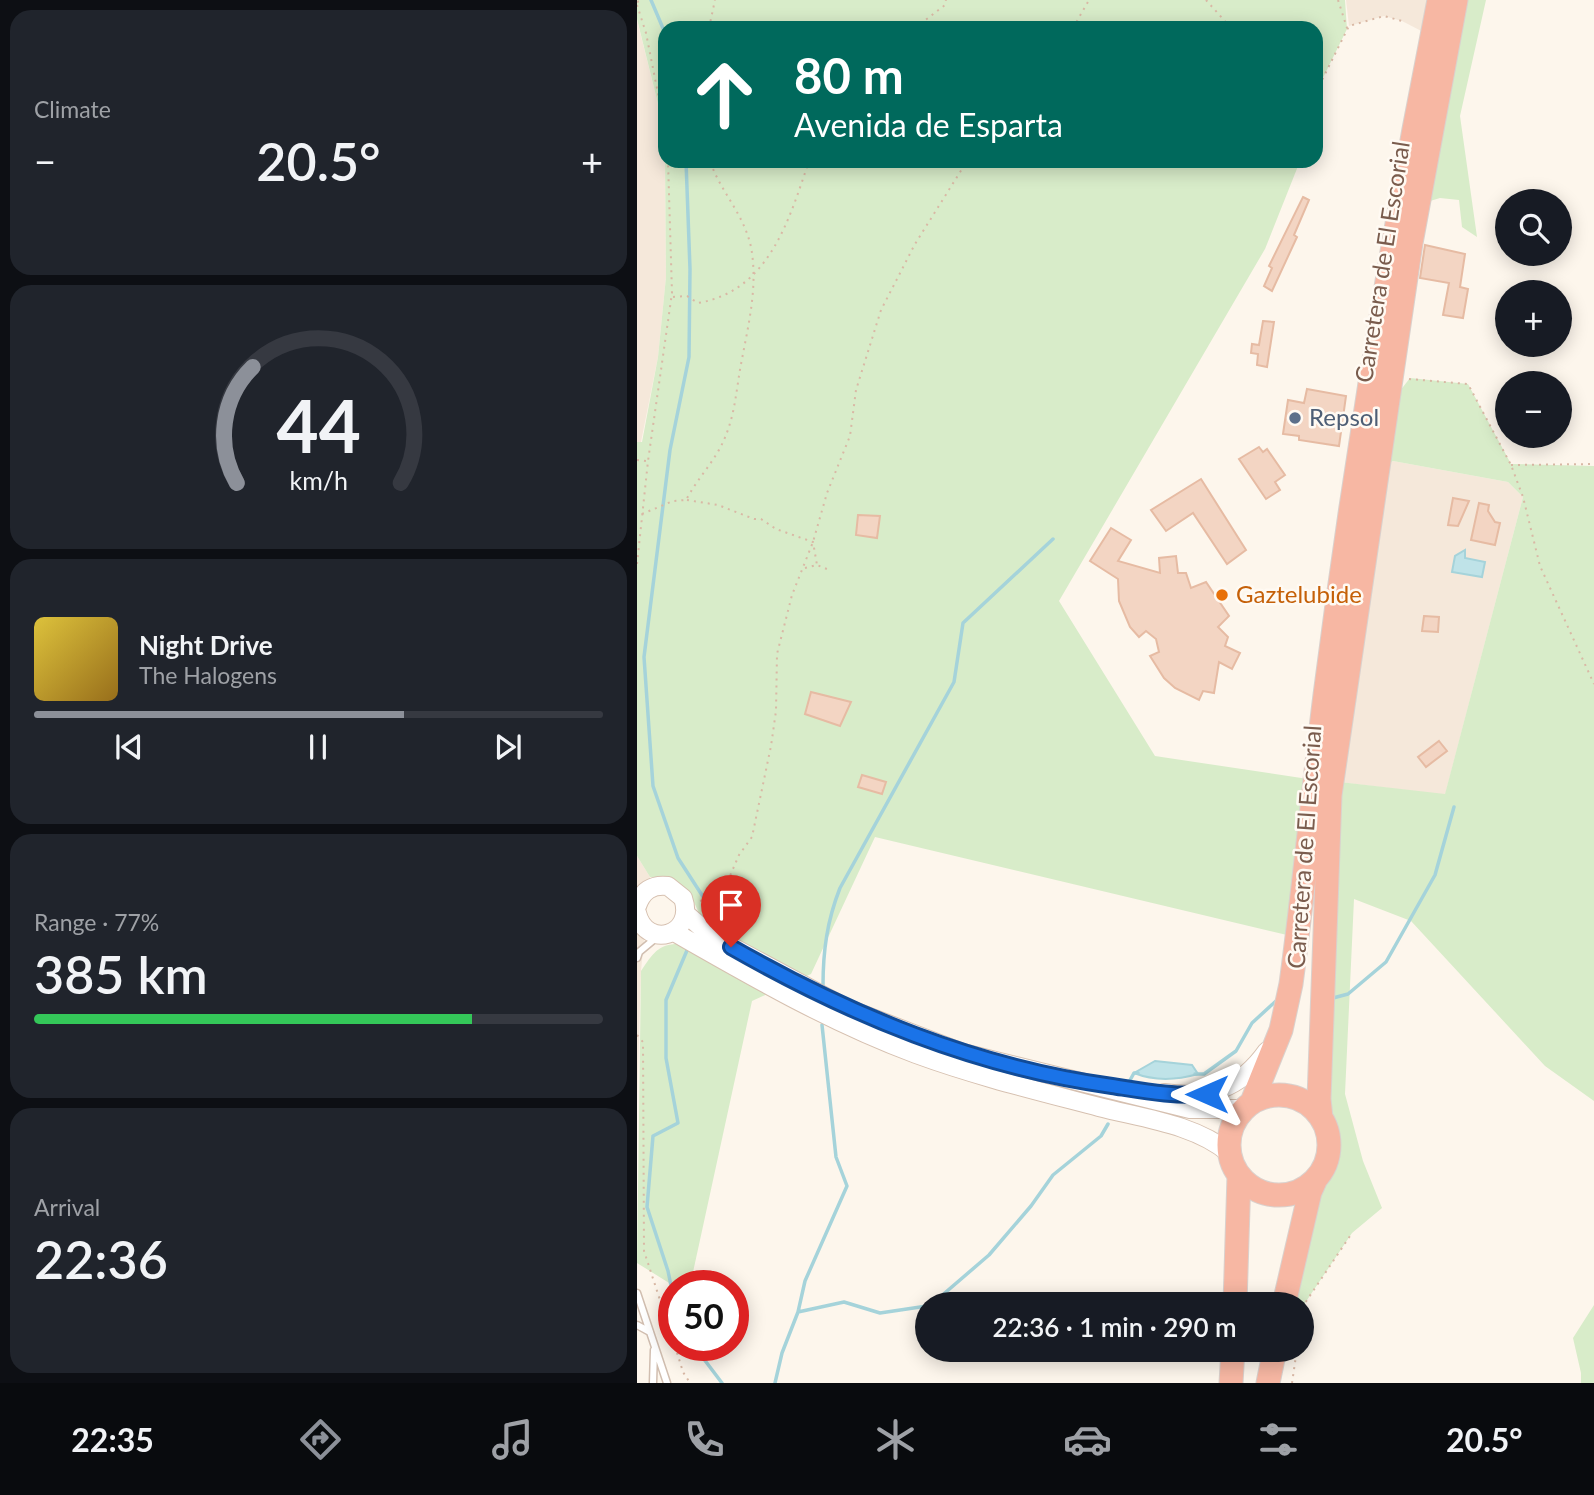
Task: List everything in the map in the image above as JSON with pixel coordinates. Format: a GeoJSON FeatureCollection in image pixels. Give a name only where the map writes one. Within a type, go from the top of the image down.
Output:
{"type":"FeatureCollection","features":[{"type":"Feature","properties":{"kind":"highway","name":"Carretera de El Escorial"},"geometry":{"type":"LineString","coordinates":[[1248,1105],[1281,1030],[1291,984],[1325,695],[1401,187],[1439,0]]}},
{"type":"Feature","properties":{"kind":"highway","name":"Carretera de El Escorial"},"geometry":{"type":"LineString","coordinates":[[1321,1118],[1319,1085],[1329,795],[1411,243],[1456,0]]}},
{"type":"Feature","properties":{"kind":"highway"},"geometry":{"type":"LineString","coordinates":[[1288,1292],[1310,1192],[1326,1163],[1329,1148],[1321,1118],[1311,1106],[1297,1098],[1282,1094],[1266,1096],[1248,1105],[1234,1122],[1229,1137],[1229,1153],[1239,1176],[1248,1186],[1273,1196],[1299,1192],[1315,1181]]}},
{"type":"Feature","properties":{"kind":"highway"},"geometry":{"type":"LineString","coordinates":[[1235,1292],[1239,1176]]}},
{"type":"Feature","properties":{"kind":"highway"},"geometry":{"type":"LineString","coordinates":[[1231,1383],[1232,1362]]}},
{"type":"Feature","properties":{"kind":"highway"},"geometry":{"type":"LineString","coordinates":[[1268,1383],[1272,1362]]}},
{"type":"Feature","properties":{"kind":"main road"},"geometry":{"type":"LineString","coordinates":[[1229,1153],[1194,1133],[989,1079],[844,1025],[666,933],[644,928],[638,917],[643,885],[668,886],[679,893],[686,909],[710,935],[846,1008],[963,1053],[1190,1109],[1248,1105]]}},
{"type":"Feature","properties":{"kind":"main road"},"geometry":{"type":"LineString","coordinates":[[666,933],[682,924],[686,909]]}},
{"type":"Feature","properties":{"kind":"main road"},"geometry":{"type":"LineString","coordinates":[[1067,1080],[1175,1095],[1207,1094],[1234,1084],[1248,1074],[1281,1030]]}},
{"type":"Feature","properties":{"kind":"lane"},"geometry":{"type":"LineString","coordinates":[[637,958],[639,952],[666,933]]}},
{"type":"Feature","properties":{"kind":"lane"},"geometry":{"type":"LineString","coordinates":[[637,1296],[667,1383]]}},
{"type":"Feature","properties":{"kind":"lane"},"geometry":{"type":"LineString","coordinates":[[637,1325],[650,1332]]}},
{"type":"Feature","properties":{"kind":"lane"},"geometry":{"type":"LineString","coordinates":[[653,1383],[654,1344]]}},
{"type":"Feature","properties":{"kind":"path"},"geometry":{"type":"LineString","coordinates":[[642,0],[637,4],[646,33],[658,94]]}},
{"type":"Feature","properties":{"kind":"path"},"geometry":{"type":"LineString","coordinates":[[710,21],[715,0]]}},
{"type":"Feature","properties":{"kind":"path"},"geometry":{"type":"LineString","coordinates":[[924,21],[945,5],[947,0]]}},
{"type":"Feature","properties":{"kind":"path"},"geometry":{"type":"LineString","coordinates":[[1077,21],[1089,0]]}},
{"type":"Feature","properties":{"kind":"path"},"geometry":{"type":"LineString","coordinates":[[1206,0],[1225,21]]}},
{"type":"Feature","properties":{"kind":"path"},"geometry":{"type":"LineString","coordinates":[[1338,0],[1347,29]]}},
{"type":"Feature","properties":{"kind":"path"},"geometry":{"type":"LineString","coordinates":[[1323,78],[1349,26],[1384,16],[1402,21]]}},
{"type":"Feature","properties":{"kind":"path"},"geometry":{"type":"LineString","coordinates":[[637,564],[671,297],[668,168]]}},
{"type":"Feature","properties":{"kind":"path"},"geometry":{"type":"LineString","coordinates":[[686,500],[696,479],[722,445],[734,416],[753,303],[751,246],[736,206],[712,168]]}},
{"type":"Feature","properties":{"kind":"path"},"geometry":{"type":"LineString","coordinates":[[671,297],[687,296],[698,303],[715,300],[754,276],[785,231],[807,168]]}},
{"type":"Feature","properties":{"kind":"path"},"geometry":{"type":"LineString","coordinates":[[686,909],[713,897],[726,885],[739,855],[752,837],[775,723],[777,654],[792,595],[804,569],[827,493],[850,436],[856,390],[881,310],[915,244],[963,168]]}},
{"type":"Feature","properties":{"kind":"path"},"geometry":{"type":"LineString","coordinates":[[1403,387],[1409,378],[1468,384],[1511,464],[1523,497],[1540,566],[1594,684]]}},
{"type":"Feature","properties":{"kind":"path"},"geometry":{"type":"LineString","coordinates":[[637,460],[648,461]]}},
{"type":"Feature","properties":{"kind":"path"},"geometry":{"type":"LineString","coordinates":[[1511,464],[1594,464]]}},
{"type":"Feature","properties":{"kind":"path"},"geometry":{"type":"LineString","coordinates":[[642,514],[673,501],[686,500],[718,505],[754,519],[761,519],[776,529],[813,542]]}},
{"type":"Feature","properties":{"kind":"path"},"geometry":{"type":"LineString","coordinates":[[813,542],[817,565]]}},
{"type":"Feature","properties":{"kind":"path"},"geometry":{"type":"LineString","coordinates":[[804,569],[817,565],[827,569]]}},
{"type":"Feature","properties":{"kind":"path"},"geometry":{"type":"LineString","coordinates":[[637,1035],[643,1042],[644,1251],[658,1294]]}},
{"type":"Feature","properties":{"kind":"path"},"geometry":{"type":"LineString","coordinates":[[1312,1292],[1352,1233]]}},
{"type":"Feature","properties":{"kind":"path"},"geometry":{"type":"LineString","coordinates":[[681,1361],[690,1383]]}},
{"type":"Feature","properties":{"kind":"path"},"geometry":{"type":"LineString","coordinates":[[1292,1383],[1295,1362]]}},
{"type":"Feature","properties":{"kind":"shaded area"},"geometry":{"type":"Polygon","coordinates":[[[1346,0],[1439,0],[1431,36],[1402,21],[1384,16],[1349,26],[1346,0]]]}},
{"type":"Feature","properties":{"kind":"shaded area"},"geometry":{"type":"Polygon","coordinates":[[[637,20],[658,104],[658,168],[665,168],[666,277],[658,357],[637,462],[637,20]]]}},
{"type":"Feature","properties":{"kind":"shaded area"},"geometry":{"type":"Polygon","coordinates":[[[1393,461],[1508,482],[1523,497],[1445,795],[1331,781],[1377,470],[1393,461]]]}},
{"type":"Feature","properties":{"kind":"shaded area"},"geometry":{"type":"Polygon","coordinates":[[[637,856],[650,877],[641,971],[637,1106],[637,856]]]}},
{"type":"Feature","properties":{"kind":"green space"},"geometry":{"type":"Polygon","coordinates":[[[637,0],[1345,0],[1347,29],[1323,78],[1323,21],[658,21],[658,104],[637,19],[637,0]]]}},
{"type":"Feature","properties":{"kind":"green space"},"geometry":{"type":"Polygon","coordinates":[[[1456,0],[1486,0],[1460,116],[1477,237],[1462,227],[1459,200],[1440,198],[1430,201],[1456,0]]]}},
{"type":"Feature","properties":{"kind":"green space"},"geometry":{"type":"Polygon","coordinates":[[[665,168],[1297,168],[1265,249],[1059,601],[1155,756],[1308,779],[1287,935],[875,837],[811,974],[752,1001],[693,1270],[658,1270],[658,1276],[637,1263],[641,971],[657,950],[667,945],[681,944],[698,911],[686,889],[674,881],[650,877],[637,856],[637,442],[642,442],[658,357],[666,277],[665,168]]]}},
{"type":"Feature","properties":{"kind":"green space"},"geometry":{"type":"Polygon","coordinates":[[[1410,378],[1468,384],[1495,434],[1495,448],[1502,448],[1511,464],[1594,466],[1594,1101],[1545,1066],[1411,921],[1354,899],[1345,1094],[1363,1161],[1382,1208],[1352,1233],[1312,1292],[1289,1292],[1323,1186],[1330,1176],[1326,1127],[1331,781],[1445,794],[1523,497],[1508,482],[1393,461],[1377,470],[1396,396],[1410,378]]]}},
{"type":"Feature","properties":{"kind":"green space"},"geometry":{"type":"Polygon","coordinates":[[[1594,1305],[1594,1383],[1581,1383],[1573,1338],[1594,1305]]]}},
{"type":"Feature","properties":{"kind":"water"},"geometry":{"type":"Polygon","coordinates":[[[1465,550],[1465,558],[1485,562],[1482,577],[1452,572],[1455,556],[1465,550]]]}},
{"type":"Feature","properties":{"kind":"water"},"geometry":{"type":"Polygon","coordinates":[[[1155,1061],[1192,1065],[1198,1074],[1166,1079],[1134,1073],[1155,1061]]]}},
{"type":"Feature","properties":{"kind":"building"},"geometry":{"type":"Polygon","coordinates":[[[1303,197],[1309,200],[1294,235],[1297,237],[1272,291],[1264,286],[1272,268],[1269,266],[1303,197]]]}},
{"type":"Feature","properties":{"kind":"building"},"geometry":{"type":"Polygon","coordinates":[[[1425,245],[1465,254],[1460,287],[1468,289],[1463,318],[1443,315],[1449,283],[1420,278],[1425,245]]]}},
{"type":"Feature","properties":{"kind":"building"},"geometry":{"type":"Polygon","coordinates":[[[1263,321],[1274,322],[1267,367],[1257,365],[1258,354],[1251,353],[1252,344],[1259,345],[1263,321]]]}},
{"type":"Feature","properties":{"kind":"building"},"geometry":{"type":"Polygon","coordinates":[[[1307,389],[1346,396],[1339,446],[1299,440],[1299,436],[1283,434],[1288,400],[1304,403],[1307,389]]]}},
{"type":"Feature","properties":{"kind":"building"},"geometry":{"type":"Polygon","coordinates":[[[1259,447],[1263,452],[1267,449],[1285,475],[1275,482],[1280,490],[1266,499],[1239,459],[1259,447]]]}},
{"type":"Feature","properties":{"kind":"building"},"geometry":{"type":"Polygon","coordinates":[[[1201,479],[1246,550],[1227,564],[1193,513],[1166,531],[1151,510],[1201,479]]]}},
{"type":"Feature","properties":{"kind":"building"},"geometry":{"type":"Polygon","coordinates":[[[1453,498],[1469,501],[1458,526],[1448,525],[1453,498]]]}},
{"type":"Feature","properties":{"kind":"building"},"geometry":{"type":"Polygon","coordinates":[[[1479,503],[1489,505],[1488,511],[1495,522],[1500,523],[1495,545],[1471,540],[1479,503]]]}},
{"type":"Feature","properties":{"kind":"building"},"geometry":{"type":"Polygon","coordinates":[[[858,515],[880,516],[877,538],[856,535],[858,515]]]}},
{"type":"Feature","properties":{"kind":"building"},"geometry":{"type":"Polygon","coordinates":[[[1111,528],[1131,540],[1118,561],[1160,573],[1159,558],[1176,556],[1178,573],[1186,573],[1191,588],[1206,582],[1229,616],[1218,627],[1228,637],[1225,646],[1240,653],[1232,669],[1219,662],[1214,693],[1203,691],[1199,700],[1175,688],[1164,678],[1150,656],[1159,652],[1156,639],[1146,631],[1139,637],[1130,627],[1119,601],[1118,579],[1090,561],[1111,528]]]}},
{"type":"Feature","properties":{"kind":"building"},"geometry":{"type":"Polygon","coordinates":[[[1424,616],[1439,617],[1438,632],[1422,631],[1424,616]]]}},
{"type":"Feature","properties":{"kind":"building"},"geometry":{"type":"Polygon","coordinates":[[[811,692],[851,702],[840,726],[805,714],[811,692]]]}},
{"type":"Feature","properties":{"kind":"building"},"geometry":{"type":"Polygon","coordinates":[[[1439,741],[1447,751],[1426,767],[1418,757],[1439,741]]]}},
{"type":"Feature","properties":{"kind":"building"},"geometry":{"type":"Polygon","coordinates":[[[862,775],[886,782],[882,794],[858,787],[862,775]]]}},
{"type":"Feature","properties":{"kind":"waterway"},"geometry":{"type":"LineString","coordinates":[[651,0],[660,21]]}},
{"type":"Feature","properties":{"kind":"waterway"},"geometry":{"type":"LineString","coordinates":[[686,168],[690,269],[689,357],[670,450],[644,657],[653,786],[678,858],[709,906],[704,916]]}},
{"type":"Feature","properties":{"kind":"waterway"},"geometry":{"type":"LineString","coordinates":[[823,986],[827,936],[840,888],[954,682],[963,623],[1053,539]]}},
{"type":"Feature","properties":{"kind":"waterway"},"geometry":{"type":"LineString","coordinates":[[1333,998],[1348,994],[1386,962],[1435,875],[1454,807]]}},
{"type":"Feature","properties":{"kind":"waterway"},"geometry":{"type":"LineString","coordinates":[[668,1270],[647,1207],[653,1136],[678,1123],[666,1058],[666,1000],[688,948]]}},
{"type":"Feature","properties":{"kind":"waterway"},"geometry":{"type":"LineString","coordinates":[[1195,1074],[1204,1074],[1236,1051],[1252,1023],[1276,1001]]}},
{"type":"Feature","properties":{"kind":"waterway"},"geometry":{"type":"LineString","coordinates":[[798,1312],[805,1281],[847,1186],[836,1157],[822,1025]]}},
{"type":"Feature","properties":{"kind":"waterway"},"geometry":{"type":"LineString","coordinates":[[1129,1082],[1134,1073],[1138,1073]]}},
{"type":"Feature","properties":{"kind":"waterway"},"geometry":{"type":"LineString","coordinates":[[946,1292],[989,1255],[1031,1206],[1053,1175],[1101,1136],[1108,1124]]}},
{"type":"Feature","properties":{"kind":"waterway"},"geometry":{"type":"LineString","coordinates":[[775,1383],[782,1353],[798,1312],[844,1302],[880,1313],[915,1308]]}},
{"type":"Feature","properties":{"kind":"waterway"},"geometry":{"type":"LineString","coordinates":[[705,1361],[722,1383]]}},
{"type":"Feature","properties":{"kind":"place","name":"Repsol"},"geometry":{"type":"Point","coordinates":[1295,418]}},
{"type":"Feature","properties":{"kind":"place","name":"Gaztelubide"},"geometry":{"type":"Point","coordinates":[1222,595]}},
{"type":"Feature","properties":{"kind":"route"},"geometry":{"type":"LineString","coordinates":[[731,947],[846,1008],[963,1053],[1067,1080],[1175,1095],[1207,1094]]}}]}
